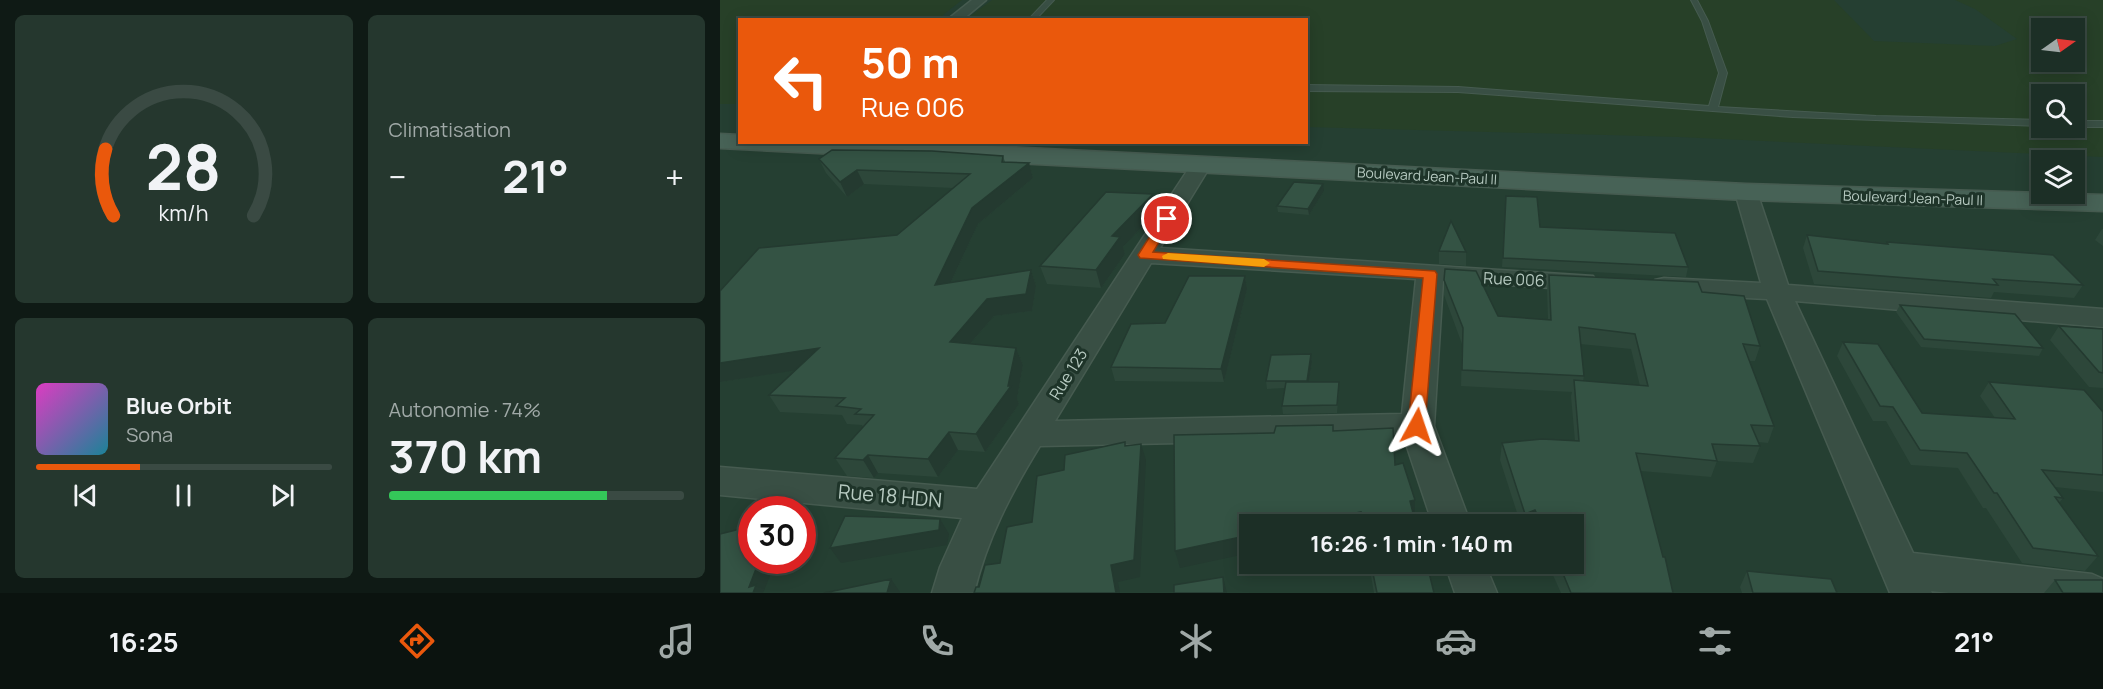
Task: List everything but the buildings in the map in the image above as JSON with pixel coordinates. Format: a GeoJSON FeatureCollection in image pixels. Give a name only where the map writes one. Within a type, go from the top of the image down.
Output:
{"type":"FeatureCollection","features":[{"type":"Feature","properties":{"kind":"main road"},"geometry":{"type":"LineString","coordinates":[[720,133],[738,134]]}},
{"type":"Feature","properties":{"kind":"main road"},"geometry":{"type":"LineString","coordinates":[[720,141],[738,142]]}},
{"type":"Feature","properties":{"kind":"main road","name":"Boulevard Jean-Paul II"},"geometry":{"type":"LineString","coordinates":[[791,144],[1746,192],[2103,202]]}},
{"type":"Feature","properties":{"kind":"main road","name":"Boulevard Jean-Paul II"},"geometry":{"type":"LineString","coordinates":[[993,144],[1768,183],[2031,190]]}},
{"type":"Feature","properties":{"kind":"main road"},"geometry":{"type":"LineString","coordinates":[[2085,191],[2103,192]]}},
{"type":"Feature","properties":{"kind":"street"},"geometry":{"type":"LineString","coordinates":[[956,18],[980,0]]}},
{"type":"Feature","properties":{"kind":"street","name":"Rue 123"},"geometry":{"type":"LineString","coordinates":[[953,593],[968,546],[988,505],[1030,434],[1201,165]]}},
{"type":"Feature","properties":{"kind":"street"},"geometry":{"type":"LineString","coordinates":[[1746,192],[1777,292],[1906,581],[2092,593]]}},
{"type":"Feature","properties":{"kind":"street","name":"Rue 006"},"geometry":{"type":"LineString","coordinates":[[1144,255],[1609,284]]}},
{"type":"Feature","properties":{"kind":"street"},"geometry":{"type":"LineString","coordinates":[[1430,274],[1417,426],[1448,514]]}},
{"type":"Feature","properties":{"kind":"street"},"geometry":{"type":"LineString","coordinates":[[1645,285],[1777,292],[2103,318]]}},
{"type":"Feature","properties":{"kind":"street"},"geometry":{"type":"LineString","coordinates":[[1030,434],[1417,426]]}},
{"type":"Feature","properties":{"kind":"street","name":"Rue 18 HDN"},"geometry":{"type":"LineString","coordinates":[[720,481],[988,505]]}},
{"type":"Feature","properties":{"kind":"street"},"geometry":{"type":"LineString","coordinates":[[1469,574],[1476,593]]}},
{"type":"Feature","properties":{"kind":"lane"},"geometry":{"type":"LineString","coordinates":[[1033,18],[1051,0]]}},
{"type":"Feature","properties":{"kind":"lane"},"geometry":{"type":"LineString","coordinates":[[1694,0],[1705,21],[1722,73],[1713,109]]}},
{"type":"Feature","properties":{"kind":"lane"},"geometry":{"type":"LineString","coordinates":[[1308,88],[1376,86],[1422,88],[1934,122],[2031,123]]}},
{"type":"Feature","properties":{"kind":"lane"},"geometry":{"type":"LineString","coordinates":[[2085,124],[2103,124]]}},
{"type":"Feature","properties":{"kind":"green space"},"geometry":{"type":"Polygon","coordinates":[[[720,0],[962,0],[939,18],[738,18],[738,104],[720,104],[720,0]]]}},
{"type":"Feature","properties":{"kind":"green space"},"geometry":{"type":"Polygon","coordinates":[[[992,0],[1834,0],[1874,41],[1995,46],[2017,39],[1975,9],[1955,0],[2103,0],[2103,157],[2085,156],[2085,150],[2031,150],[2031,154],[1679,137],[1308,127],[1308,18],[968,18],[992,0]]]}},
{"type":"Feature","properties":{"kind":"slow traffic"},"geometry":{"type":"LineString","coordinates":[[1168,256],[1264,263]]}},
{"type":"Feature","properties":{"kind":"route"},"geometry":{"type":"LineString","coordinates":[[1167,219],[1144,255],[1430,274],[1417,426]]}}]}
